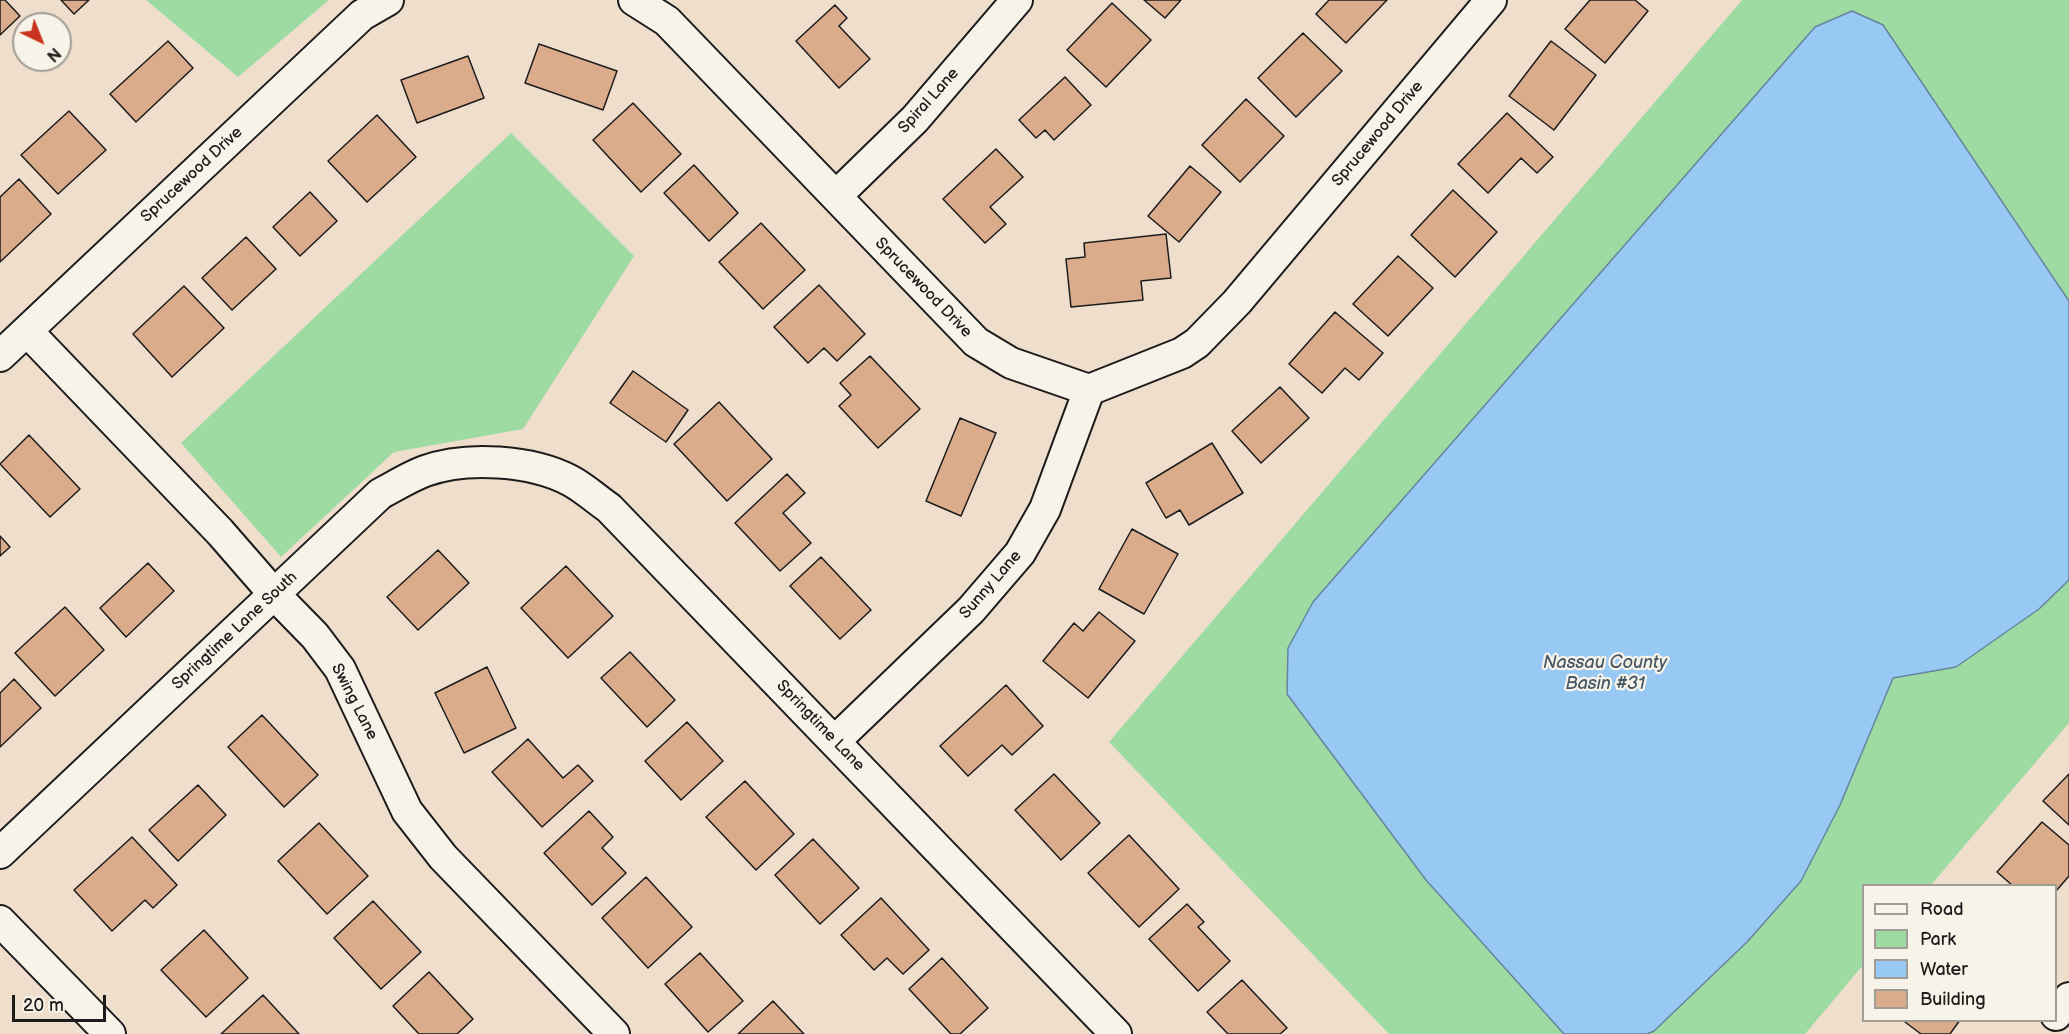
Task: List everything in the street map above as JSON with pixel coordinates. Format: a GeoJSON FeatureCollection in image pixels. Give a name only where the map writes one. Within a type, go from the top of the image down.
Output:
{"type":"FeatureCollection","features":[{"type":"Feature","properties":{"kind":"street","name":"Sprucewood Drive"},"geometry":{"type":"LineString","coordinates":[[0,356],[357,20],[387,0]]}},
{"type":"Feature","properties":{"kind":"street","name":"Sprucewood Drive"},"geometry":{"type":"LineString","coordinates":[[634,0],[667,21],[976,342],[1011,363],[1089,390],[1182,353],[1197,343],[1238,302],[1491,0]]}},
{"type":"Feature","properties":{"kind":"street","name":"Spiral Lane"},"geometry":{"type":"LineString","coordinates":[[836,196],[915,119],[1017,0]]}},
{"type":"Feature","properties":{"kind":"street","name":"Swing Lane"},"geometry":{"type":"LineString","coordinates":[[27,331],[220,532],[274,594],[315,636],[340,669],[407,811],[443,857],[614,1034]]}},
{"type":"Feature","properties":{"kind":"street","name":"Sunny Lane"},"geometry":{"type":"LineString","coordinates":[[835,741],[971,610],[1020,553],[1045,509],[1089,390]]}},
{"type":"Feature","properties":{"kind":"street","name":"Springtime Lane South"},"geometry":{"type":"LineString","coordinates":[[0,853],[380,494],[428,470],[475,461],[497,462]]}},
{"type":"Feature","properties":{"kind":"street","name":"Springtime Lane"},"geometry":{"type":"LineString","coordinates":[[497,462],[540,469],[570,480],[609,508],[1116,1034]]}},
{"type":"Feature","properties":{"kind":"street"},"geometry":{"type":"LineString","coordinates":[[0,921],[110,1034]]}},
{"type":"Feature","properties":{"kind":"street"},"geometry":{"type":"LineString","coordinates":[[2057,1013],[2069,998]]}},
{"type":"Feature","properties":{"kind":"street"},"geometry":{"type":"LineString","coordinates":[[2039,1034],[2048,1022]]}},
{"type":"Feature","properties":{"kind":"green space"},"geometry":{"type":"Polygon","coordinates":[[[146,0],[329,0],[238,77],[146,0]]]}},
{"type":"Feature","properties":{"kind":"green space","name":"Nassau County Basin #31"},"geometry":{"type":"Polygon","coordinates":[[[1742,0],[2069,0],[2069,723],[1932,884],[1862,884],[1862,966],[1805,1034],[1389,1034],[1109,742],[1742,0]]]}},
{"type":"Feature","properties":{"kind":"green space"},"geometry":{"type":"Polygon","coordinates":[[[511,133],[634,256],[523,429],[394,452],[281,557],[181,443],[511,133]]]}},
{"type":"Feature","properties":{"kind":"water","name":"Nassau County Basin #31"},"geometry":{"type":"Polygon","coordinates":[[[1852,11],[1883,25],[2069,301],[2069,580],[2039,609],[1956,667],[1893,678],[1840,805],[1801,881],[1747,942],[1654,1031],[1647,1034],[1564,1034],[1426,880],[1287,694],[1288,648],[1313,602],[1815,27],[1852,11]]]}},
{"type":"Feature","properties":{"kind":"building"},"geometry":{"type":"Polygon","coordinates":[[[0,0],[5,0],[16,12],[12,12],[12,24],[0,35],[0,0]]]}},
{"type":"Feature","properties":{"kind":"building"},"geometry":{"type":"Polygon","coordinates":[[[61,0],[89,0],[74,14],[61,0]]]}},
{"type":"Feature","properties":{"kind":"building"},"geometry":{"type":"Polygon","coordinates":[[[1144,0],[1181,0],[1165,18],[1144,0]]]}},
{"type":"Feature","properties":{"kind":"building"},"geometry":{"type":"Polygon","coordinates":[[[1329,0],[1387,0],[1346,43],[1316,14],[1329,0]]]}},
{"type":"Feature","properties":{"kind":"building"},"geometry":{"type":"Polygon","coordinates":[[[1590,0],[1635,0],[1648,11],[1605,63],[1565,29],[1590,0]]]}},
{"type":"Feature","properties":{"kind":"building"},"geometry":{"type":"Polygon","coordinates":[[[1112,3],[1151,40],[1106,87],[1067,50],[1112,3]]]}},
{"type":"Feature","properties":{"kind":"building"},"geometry":{"type":"Polygon","coordinates":[[[835,5],[847,18],[839,26],[870,59],[839,88],[796,41],[835,5]]]}},
{"type":"Feature","properties":{"kind":"building"},"geometry":{"type":"Polygon","coordinates":[[[1303,33],[1342,71],[1296,117],[1258,78],[1303,33]]]}},
{"type":"Feature","properties":{"kind":"building"},"geometry":{"type":"Polygon","coordinates":[[[168,41],[193,68],[136,122],[110,94],[168,41]]]}},
{"type":"Feature","properties":{"kind":"building"},"geometry":{"type":"Polygon","coordinates":[[[1551,41],[1596,75],[1554,130],[1509,96],[1551,41]]]}},
{"type":"Feature","properties":{"kind":"building"},"geometry":{"type":"Polygon","coordinates":[[[539,44],[617,71],[603,110],[525,83],[539,44]]]}},
{"type":"Feature","properties":{"kind":"building"},"geometry":{"type":"Polygon","coordinates":[[[468,56],[484,98],[417,123],[401,80],[468,56]]]}},
{"type":"Feature","properties":{"kind":"building"},"geometry":{"type":"Polygon","coordinates":[[[1065,77],[1091,105],[1054,140],[1045,130],[1036,138],[1019,120],[1065,77]]]}},
{"type":"Feature","properties":{"kind":"building"},"geometry":{"type":"Polygon","coordinates":[[[1246,99],[1284,136],[1240,182],[1202,145],[1246,99]]]}},
{"type":"Feature","properties":{"kind":"building"},"geometry":{"type":"Polygon","coordinates":[[[633,103],[681,154],[641,192],[593,140],[633,103]]]}},
{"type":"Feature","properties":{"kind":"building"},"geometry":{"type":"Polygon","coordinates":[[[69,111],[106,150],[58,194],[21,155],[69,111]]]}},
{"type":"Feature","properties":{"kind":"building"},"geometry":{"type":"Polygon","coordinates":[[[1507,113],[1553,157],[1537,173],[1521,158],[1488,193],[1458,164],[1507,113]]]}},
{"type":"Feature","properties":{"kind":"building"},"geometry":{"type":"Polygon","coordinates":[[[377,115],[416,157],[367,202],[328,161],[377,115]]]}},
{"type":"Feature","properties":{"kind":"building"},"geometry":{"type":"Polygon","coordinates":[[[996,149],[1023,177],[990,207],[1006,224],[985,243],[943,199],[996,149]]]}},
{"type":"Feature","properties":{"kind":"building"},"geometry":{"type":"Polygon","coordinates":[[[694,165],[738,213],[709,241],[664,193],[694,165]]]}},
{"type":"Feature","properties":{"kind":"building"},"geometry":{"type":"Polygon","coordinates":[[[1190,166],[1221,192],[1179,242],[1148,216],[1190,166]]]}},
{"type":"Feature","properties":{"kind":"building"},"geometry":{"type":"Polygon","coordinates":[[[19,179],[51,214],[0,262],[0,197],[19,179]]]}},
{"type":"Feature","properties":{"kind":"building"},"geometry":{"type":"Polygon","coordinates":[[[1453,190],[1497,232],[1455,277],[1411,235],[1453,190]]]}},
{"type":"Feature","properties":{"kind":"building"},"geometry":{"type":"Polygon","coordinates":[[[310,192],[337,221],[300,256],[273,227],[310,192]]]}},
{"type":"Feature","properties":{"kind":"building"},"geometry":{"type":"Polygon","coordinates":[[[761,223],[805,270],[763,309],[719,262],[761,223]]]}},
{"type":"Feature","properties":{"kind":"building"},"geometry":{"type":"Polygon","coordinates":[[[1166,234],[1171,278],[1141,281],[1143,300],[1071,307],[1066,259],[1085,257],[1084,243],[1166,234]]]}},
{"type":"Feature","properties":{"kind":"building"},"geometry":{"type":"Polygon","coordinates":[[[246,237],[276,269],[232,310],[202,278],[246,237]]]}},
{"type":"Feature","properties":{"kind":"building"},"geometry":{"type":"Polygon","coordinates":[[[1398,256],[1433,288],[1388,336],[1353,304],[1398,256]]]}},
{"type":"Feature","properties":{"kind":"building"},"geometry":{"type":"Polygon","coordinates":[[[819,285],[865,334],[837,361],[824,348],[808,363],[774,327],[819,285]]]}},
{"type":"Feature","properties":{"kind":"building"},"geometry":{"type":"Polygon","coordinates":[[[184,286],[224,328],[172,377],[133,334],[184,286]]]}},
{"type":"Feature","properties":{"kind":"building"},"geometry":{"type":"Polygon","coordinates":[[[1335,312],[1383,353],[1359,380],[1345,368],[1322,393],[1289,364],[1335,312]]]}},
{"type":"Feature","properties":{"kind":"building"},"geometry":{"type":"Polygon","coordinates":[[[870,356],[920,409],[878,448],[839,406],[851,395],[840,383],[870,356]]]}},
{"type":"Feature","properties":{"kind":"building"},"geometry":{"type":"Polygon","coordinates":[[[633,371],[688,410],[666,442],[610,403],[633,371]]]}},
{"type":"Feature","properties":{"kind":"building"},"geometry":{"type":"Polygon","coordinates":[[[1280,387],[1309,418],[1261,463],[1232,431],[1280,387]]]}},
{"type":"Feature","properties":{"kind":"building"},"geometry":{"type":"Polygon","coordinates":[[[719,402],[772,459],[727,501],[674,444],[719,402]]]}},
{"type":"Feature","properties":{"kind":"building"},"geometry":{"type":"Polygon","coordinates":[[[960,418],[996,433],[961,516],[926,501],[960,418]]]}},
{"type":"Feature","properties":{"kind":"building"},"geometry":{"type":"Polygon","coordinates":[[[29,435],[80,489],[50,517],[0,464],[29,435]]]}},
{"type":"Feature","properties":{"kind":"building"},"geometry":{"type":"Polygon","coordinates":[[[1212,443],[1243,493],[1189,525],[1180,510],[1166,518],[1146,483],[1212,443]]]}},
{"type":"Feature","properties":{"kind":"building"},"geometry":{"type":"Polygon","coordinates":[[[787,474],[805,493],[783,513],[811,543],[780,571],[735,523],[787,474]]]}},
{"type":"Feature","properties":{"kind":"building"},"geometry":{"type":"Polygon","coordinates":[[[1132,529],[1178,554],[1144,614],[1099,589],[1132,529]]]}},
{"type":"Feature","properties":{"kind":"building"},"geometry":{"type":"Polygon","coordinates":[[[0,536],[10,547],[0,556],[0,536]]]}},
{"type":"Feature","properties":{"kind":"building"},"geometry":{"type":"Polygon","coordinates":[[[438,550],[469,583],[418,630],[387,597],[438,550]]]}},
{"type":"Feature","properties":{"kind":"building"},"geometry":{"type":"Polygon","coordinates":[[[821,557],[871,610],[840,639],[790,586],[821,557]]]}},
{"type":"Feature","properties":{"kind":"building"},"geometry":{"type":"Polygon","coordinates":[[[148,563],[174,591],[126,637],[100,608],[148,563]]]}},
{"type":"Feature","properties":{"kind":"building"},"geometry":{"type":"Polygon","coordinates":[[[566,566],[613,616],[568,658],[521,608],[566,566]]]}},
{"type":"Feature","properties":{"kind":"building"},"geometry":{"type":"Polygon","coordinates":[[[65,607],[104,650],[55,696],[15,653],[65,607]]]}},
{"type":"Feature","properties":{"kind":"building"},"geometry":{"type":"Polygon","coordinates":[[[1099,612],[1135,641],[1088,698],[1043,661],[1074,623],[1083,631],[1099,612]]]}},
{"type":"Feature","properties":{"kind":"building"},"geometry":{"type":"Polygon","coordinates":[[[630,652],[675,700],[647,727],[601,678],[630,652]]]}},
{"type":"Feature","properties":{"kind":"building"},"geometry":{"type":"Polygon","coordinates":[[[487,667],[516,728],[464,753],[435,693],[487,667]]]}},
{"type":"Feature","properties":{"kind":"building"},"geometry":{"type":"Polygon","coordinates":[[[14,679],[41,708],[0,747],[0,693],[14,679]]]}},
{"type":"Feature","properties":{"kind":"building"},"geometry":{"type":"Polygon","coordinates":[[[1006,685],[1043,726],[1012,755],[1002,745],[968,776],[940,746],[1006,685]]]}},
{"type":"Feature","properties":{"kind":"building"},"geometry":{"type":"Polygon","coordinates":[[[262,715],[318,775],[284,807],[228,747],[262,715]]]}},
{"type":"Feature","properties":{"kind":"building"},"geometry":{"type":"Polygon","coordinates":[[[687,722],[723,761],[681,800],[645,761],[687,722]]]}},
{"type":"Feature","properties":{"kind":"building"},"geometry":{"type":"Polygon","coordinates":[[[528,739],[563,778],[578,765],[593,781],[542,827],[492,772],[528,739]]]}},
{"type":"Feature","properties":{"kind":"building"},"geometry":{"type":"Polygon","coordinates":[[[1054,774],[1100,823],[1061,860],[1015,810],[1054,774]]]}},
{"type":"Feature","properties":{"kind":"building"},"geometry":{"type":"Polygon","coordinates":[[[2069,774],[2069,825],[2043,801],[2069,774]]]}},
{"type":"Feature","properties":{"kind":"building"},"geometry":{"type":"Polygon","coordinates":[[[745,781],[794,834],[756,870],[706,817],[745,781]]]}},
{"type":"Feature","properties":{"kind":"building"},"geometry":{"type":"Polygon","coordinates":[[[198,785],[226,815],[178,861],[149,830],[198,785]]]}},
{"type":"Feature","properties":{"kind":"building"},"geometry":{"type":"Polygon","coordinates":[[[589,811],[613,837],[602,848],[626,873],[592,905],[544,853],[589,811]]]}},
{"type":"Feature","properties":{"kind":"building"},"geometry":{"type":"Polygon","coordinates":[[[2042,822],[2069,845],[2069,876],[2057,890],[2057,884],[2011,884],[1997,872],[2042,822]]]}},
{"type":"Feature","properties":{"kind":"building"},"geometry":{"type":"Polygon","coordinates":[[[319,823],[368,876],[327,914],[278,861],[319,823]]]}},
{"type":"Feature","properties":{"kind":"building"},"geometry":{"type":"Polygon","coordinates":[[[1129,835],[1179,889],[1139,927],[1088,873],[1129,835]]]}},
{"type":"Feature","properties":{"kind":"building"},"geometry":{"type":"Polygon","coordinates":[[[132,837],[177,885],[153,908],[145,900],[112,931],[74,890],[132,837]]]}},
{"type":"Feature","properties":{"kind":"building"},"geometry":{"type":"Polygon","coordinates":[[[813,839],[859,888],[820,924],[775,875],[813,839]]]}},
{"type":"Feature","properties":{"kind":"building"},"geometry":{"type":"Polygon","coordinates":[[[646,877],[692,927],[648,968],[602,918],[646,877]]]}},
{"type":"Feature","properties":{"kind":"building"},"geometry":{"type":"Polygon","coordinates":[[[881,898],[929,950],[903,974],[887,958],[874,970],[841,935],[881,898]]]}},
{"type":"Feature","properties":{"kind":"building"},"geometry":{"type":"Polygon","coordinates":[[[373,901],[421,952],[381,989],[334,938],[373,901]]]}},
{"type":"Feature","properties":{"kind":"building"},"geometry":{"type":"Polygon","coordinates":[[[1187,904],[1204,922],[1198,927],[1230,961],[1198,991],[1149,939],[1187,904]]]}},
{"type":"Feature","properties":{"kind":"building"},"geometry":{"type":"Polygon","coordinates":[[[204,930],[248,978],[206,1017],[161,970],[204,930]]]}},
{"type":"Feature","properties":{"kind":"building"},"geometry":{"type":"Polygon","coordinates":[[[700,953],[743,1001],[708,1032],[665,984],[700,953]]]}},
{"type":"Feature","properties":{"kind":"building"},"geometry":{"type":"Polygon","coordinates":[[[942,958],[988,1008],[960,1034],[951,1034],[909,989],[942,958]]]}},
{"type":"Feature","properties":{"kind":"building"},"geometry":{"type":"Polygon","coordinates":[[[429,972],[473,1019],[457,1034],[419,1034],[393,1006],[429,972]]]}},
{"type":"Feature","properties":{"kind":"building"},"geometry":{"type":"Polygon","coordinates":[[[1242,980],[1287,1028],[1280,1034],[1228,1034],[1207,1012],[1242,980]]]}},
{"type":"Feature","properties":{"kind":"building"},"geometry":{"type":"Polygon","coordinates":[[[263,995],[299,1034],[221,1034],[263,995]]]}},
{"type":"Feature","properties":{"kind":"building"},"geometry":{"type":"Polygon","coordinates":[[[773,1001],[804,1034],[738,1034],[773,1001]]]}},
{"type":"Feature","properties":{"kind":"building"},"geometry":{"type":"Polygon","coordinates":[[[1905,1022],[1959,1022],[1950,1034],[1921,1034],[1905,1022]]]}}]}
